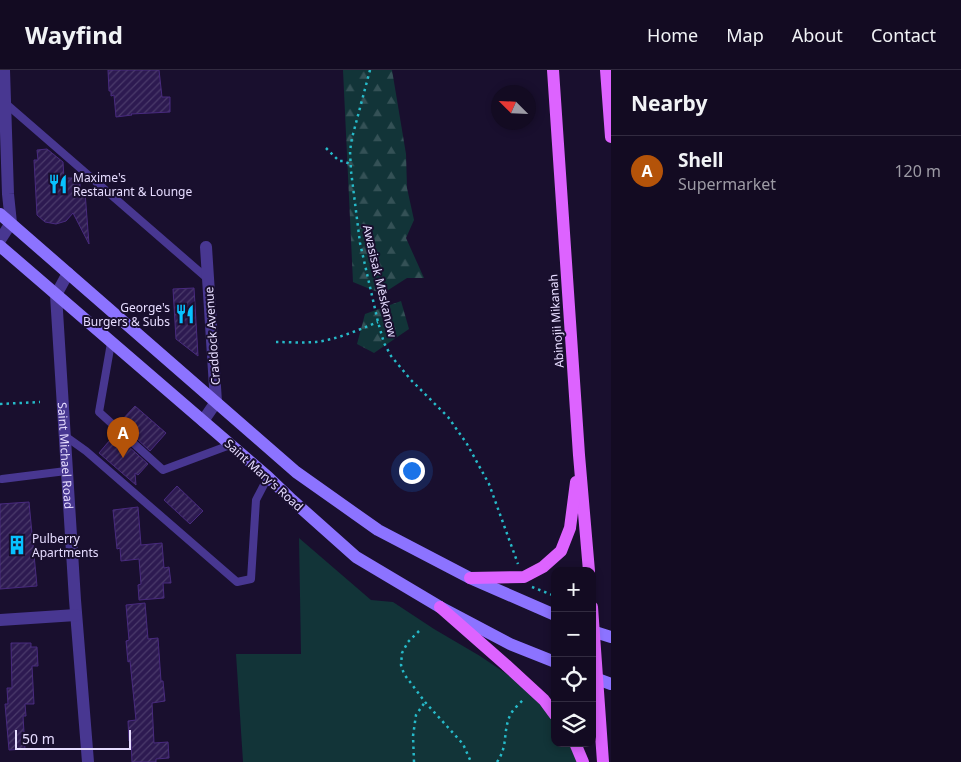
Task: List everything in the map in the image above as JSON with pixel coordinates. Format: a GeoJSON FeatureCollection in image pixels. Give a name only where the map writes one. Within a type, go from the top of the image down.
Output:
{"type":"FeatureCollection","features":[{"type":"Feature","properties":{"kind":"main road","name":"Abinojii Mikanah"},"geometry":{"type":"LineString","coordinates":[[553,70],[579,454],[589,567]]}},
{"type":"Feature","properties":{"kind":"main road"},"geometry":{"type":"LineString","coordinates":[[606,70],[611,137]]}},
{"type":"Feature","properties":{"kind":"main road","name":"Saint Mary's Road"},"geometry":{"type":"LineString","coordinates":[[0,214],[296,472],[378,530],[470,578],[551,612]]}},
{"type":"Feature","properties":{"kind":"main road","name":"Saint Mary's Road"},"geometry":{"type":"LineString","coordinates":[[0,246],[268,477],[356,557],[440,607],[510,644],[551,660]]}},
{"type":"Feature","properties":{"kind":"main road"},"geometry":{"type":"LineString","coordinates":[[470,578],[526,580],[561,551],[570,528],[579,454]]}},
{"type":"Feature","properties":{"kind":"main road"},"geometry":{"type":"LineString","coordinates":[[440,607],[544,700],[551,710]]}},
{"type":"Feature","properties":{"kind":"main road"},"geometry":{"type":"LineString","coordinates":[[596,632],[611,637]]}},
{"type":"Feature","properties":{"kind":"main road"},"geometry":{"type":"LineString","coordinates":[[596,678],[611,684]]}},
{"type":"Feature","properties":{"kind":"main road"},"geometry":{"type":"LineString","coordinates":[[596,688],[603,762]]}},
{"type":"Feature","properties":{"kind":"main road"},"geometry":{"type":"LineString","coordinates":[[577,747],[583,762]]}},
{"type":"Feature","properties":{"kind":"street"},"geometry":{"type":"LineString","coordinates":[[0,240],[11,224],[3,101],[4,70]]}},
{"type":"Feature","properties":{"kind":"street","name":"Craddock Avenue"},"geometry":{"type":"LineString","coordinates":[[203,421],[216,402],[206,247]]}},
{"type":"Feature","properties":{"kind":"street"},"geometry":{"type":"LineString","coordinates":[[56,295],[68,273]]}},
{"type":"Feature","properties":{"kind":"street","name":"Saint Michael Road"},"geometry":{"type":"LineString","coordinates":[[56,295],[66,471],[88,762]]}},
{"type":"Feature","properties":{"kind":"street"},"geometry":{"type":"LineString","coordinates":[[0,620],[76,615]]}},
{"type":"Feature","properties":{"kind":"lane"},"geometry":{"type":"LineString","coordinates":[[3,101],[208,279]]}},
{"type":"Feature","properties":{"kind":"lane"},"geometry":{"type":"LineString","coordinates":[[111,343],[99,412],[163,470],[230,445]]}},
{"type":"Feature","properties":{"kind":"lane"},"geometry":{"type":"LineString","coordinates":[[64,435],[86,451],[237,582],[251,579],[256,500],[268,477]]}},
{"type":"Feature","properties":{"kind":"lane"},"geometry":{"type":"LineString","coordinates":[[2,479],[66,471]]}},
{"type":"Feature","properties":{"kind":"path","name":"Awasisak Mēskanow"},"geometry":{"type":"LineString","coordinates":[[370,70],[352,138],[350,164],[360,243],[384,343],[391,356],[411,380],[448,417],[467,444],[489,484],[518,566],[526,580]]}},
{"type":"Feature","properties":{"kind":"path"},"geometry":{"type":"LineString","coordinates":[[326,148],[339,161],[350,164]]}},
{"type":"Feature","properties":{"kind":"path"},"geometry":{"type":"LineString","coordinates":[[276,342],[315,342],[344,335],[378,322]]}},
{"type":"Feature","properties":{"kind":"path"},"geometry":{"type":"LineString","coordinates":[[0,404],[40,402]]}},
{"type":"Feature","properties":{"kind":"path"},"geometry":{"type":"LineString","coordinates":[[526,580],[531,587],[551,594]]}},
{"type":"Feature","properties":{"kind":"path"},"geometry":{"type":"LineString","coordinates":[[419,631],[408,642],[402,653],[401,665],[404,674],[425,702],[463,744],[471,762]]}},
{"type":"Feature","properties":{"kind":"path"},"geometry":{"type":"LineString","coordinates":[[497,762],[505,747],[508,719],[511,712],[524,698],[533,707],[544,700]]}},
{"type":"Feature","properties":{"kind":"path"},"geometry":{"type":"LineString","coordinates":[[414,762],[413,736],[416,715],[425,702]]}},
{"type":"Feature","properties":{"kind":"green space"},"geometry":{"type":"Polygon","coordinates":[[[343,70],[392,70],[406,154],[407,188],[414,220],[406,238],[424,278],[407,278],[382,294],[353,282],[343,70]]]}},
{"type":"Feature","properties":{"kind":"green space"},"geometry":{"type":"Polygon","coordinates":[[[401,301],[409,329],[374,353],[357,344],[365,314],[401,301]]]}},
{"type":"Feature","properties":{"kind":"green space"},"geometry":{"type":"Polygon","coordinates":[[[299,538],[371,600],[393,602],[511,677],[543,707],[551,718],[551,747],[571,747],[577,762],[243,762],[236,654],[301,654],[299,538]]]}},
{"type":"Feature","properties":{"kind":"building"},"geometry":{"type":"Polygon","coordinates":[[[108,70],[159,70],[162,97],[170,97],[170,112],[131,114],[116,117],[114,95],[111,96],[111,91],[109,91],[108,70]]]}},
{"type":"Feature","properties":{"kind":"building","name":"Maxime's Restaurant & Lounge"},"geometry":{"type":"Polygon","coordinates":[[[47,149],[63,162],[64,178],[80,178],[80,190],[85,192],[89,244],[73,213],[66,221],[56,224],[45,222],[37,215],[34,160],[38,160],[37,150],[47,149]]]}},
{"type":"Feature","properties":{"kind":"building","name":"George's Burgers & Subs"},"geometry":{"type":"Polygon","coordinates":[[[194,288],[198,356],[176,339],[173,289],[194,288]]]}},
{"type":"Feature","properties":{"kind":"building"},"geometry":{"type":"Polygon","coordinates":[[[135,406],[166,433],[150,451],[122,425],[124,423],[121,421],[135,406]]]}},
{"type":"Feature","properties":{"kind":"building"},"geometry":{"type":"Polygon","coordinates":[[[115,434],[148,464],[138,475],[135,473],[136,485],[99,453],[115,434]]]}},
{"type":"Feature","properties":{"kind":"building"},"geometry":{"type":"Polygon","coordinates":[[[177,486],[203,511],[190,524],[164,500],[177,486]]]}},
{"type":"Feature","properties":{"kind":"building","name":"Pulberry Apartments"},"geometry":{"type":"Polygon","coordinates":[[[29,502],[37,586],[0,589],[0,504],[29,502]]]}},
{"type":"Feature","properties":{"kind":"building"},"geometry":{"type":"Polygon","coordinates":[[[138,507],[141,545],[162,543],[164,568],[169,567],[171,583],[163,583],[164,598],[139,600],[138,585],[141,584],[139,559],[121,561],[120,548],[117,549],[113,510],[138,507]]]}},
{"type":"Feature","properties":{"kind":"building"},"geometry":{"type":"Polygon","coordinates":[[[145,603],[148,639],[158,638],[161,681],[163,681],[165,701],[152,703],[154,743],[168,742],[169,758],[156,759],[156,762],[132,762],[128,721],[136,720],[126,641],[129,640],[126,605],[145,603]]]}},
{"type":"Feature","properties":{"kind":"building"},"geometry":{"type":"Polygon","coordinates":[[[11,643],[31,643],[31,647],[37,647],[38,666],[32,666],[34,704],[25,704],[26,716],[23,716],[25,749],[9,750],[5,704],[8,704],[7,688],[12,688],[11,643]]]}},
{"type":"Feature","properties":{"kind":"place","name":"Maxime's Restaurant & Lounge"},"geometry":{"type":"Point","coordinates":[58,184]}},
{"type":"Feature","properties":{"kind":"place","name":"George's Burgers & Subs"},"geometry":{"type":"Point","coordinates":[185,314]}},
{"type":"Feature","properties":{"kind":"place","name":"Shell"},"geometry":{"type":"Point","coordinates":[123,458]}},
{"type":"Feature","properties":{"kind":"place","name":"Pulberry Apartments"},"geometry":{"type":"Point","coordinates":[17,545]}}]}
